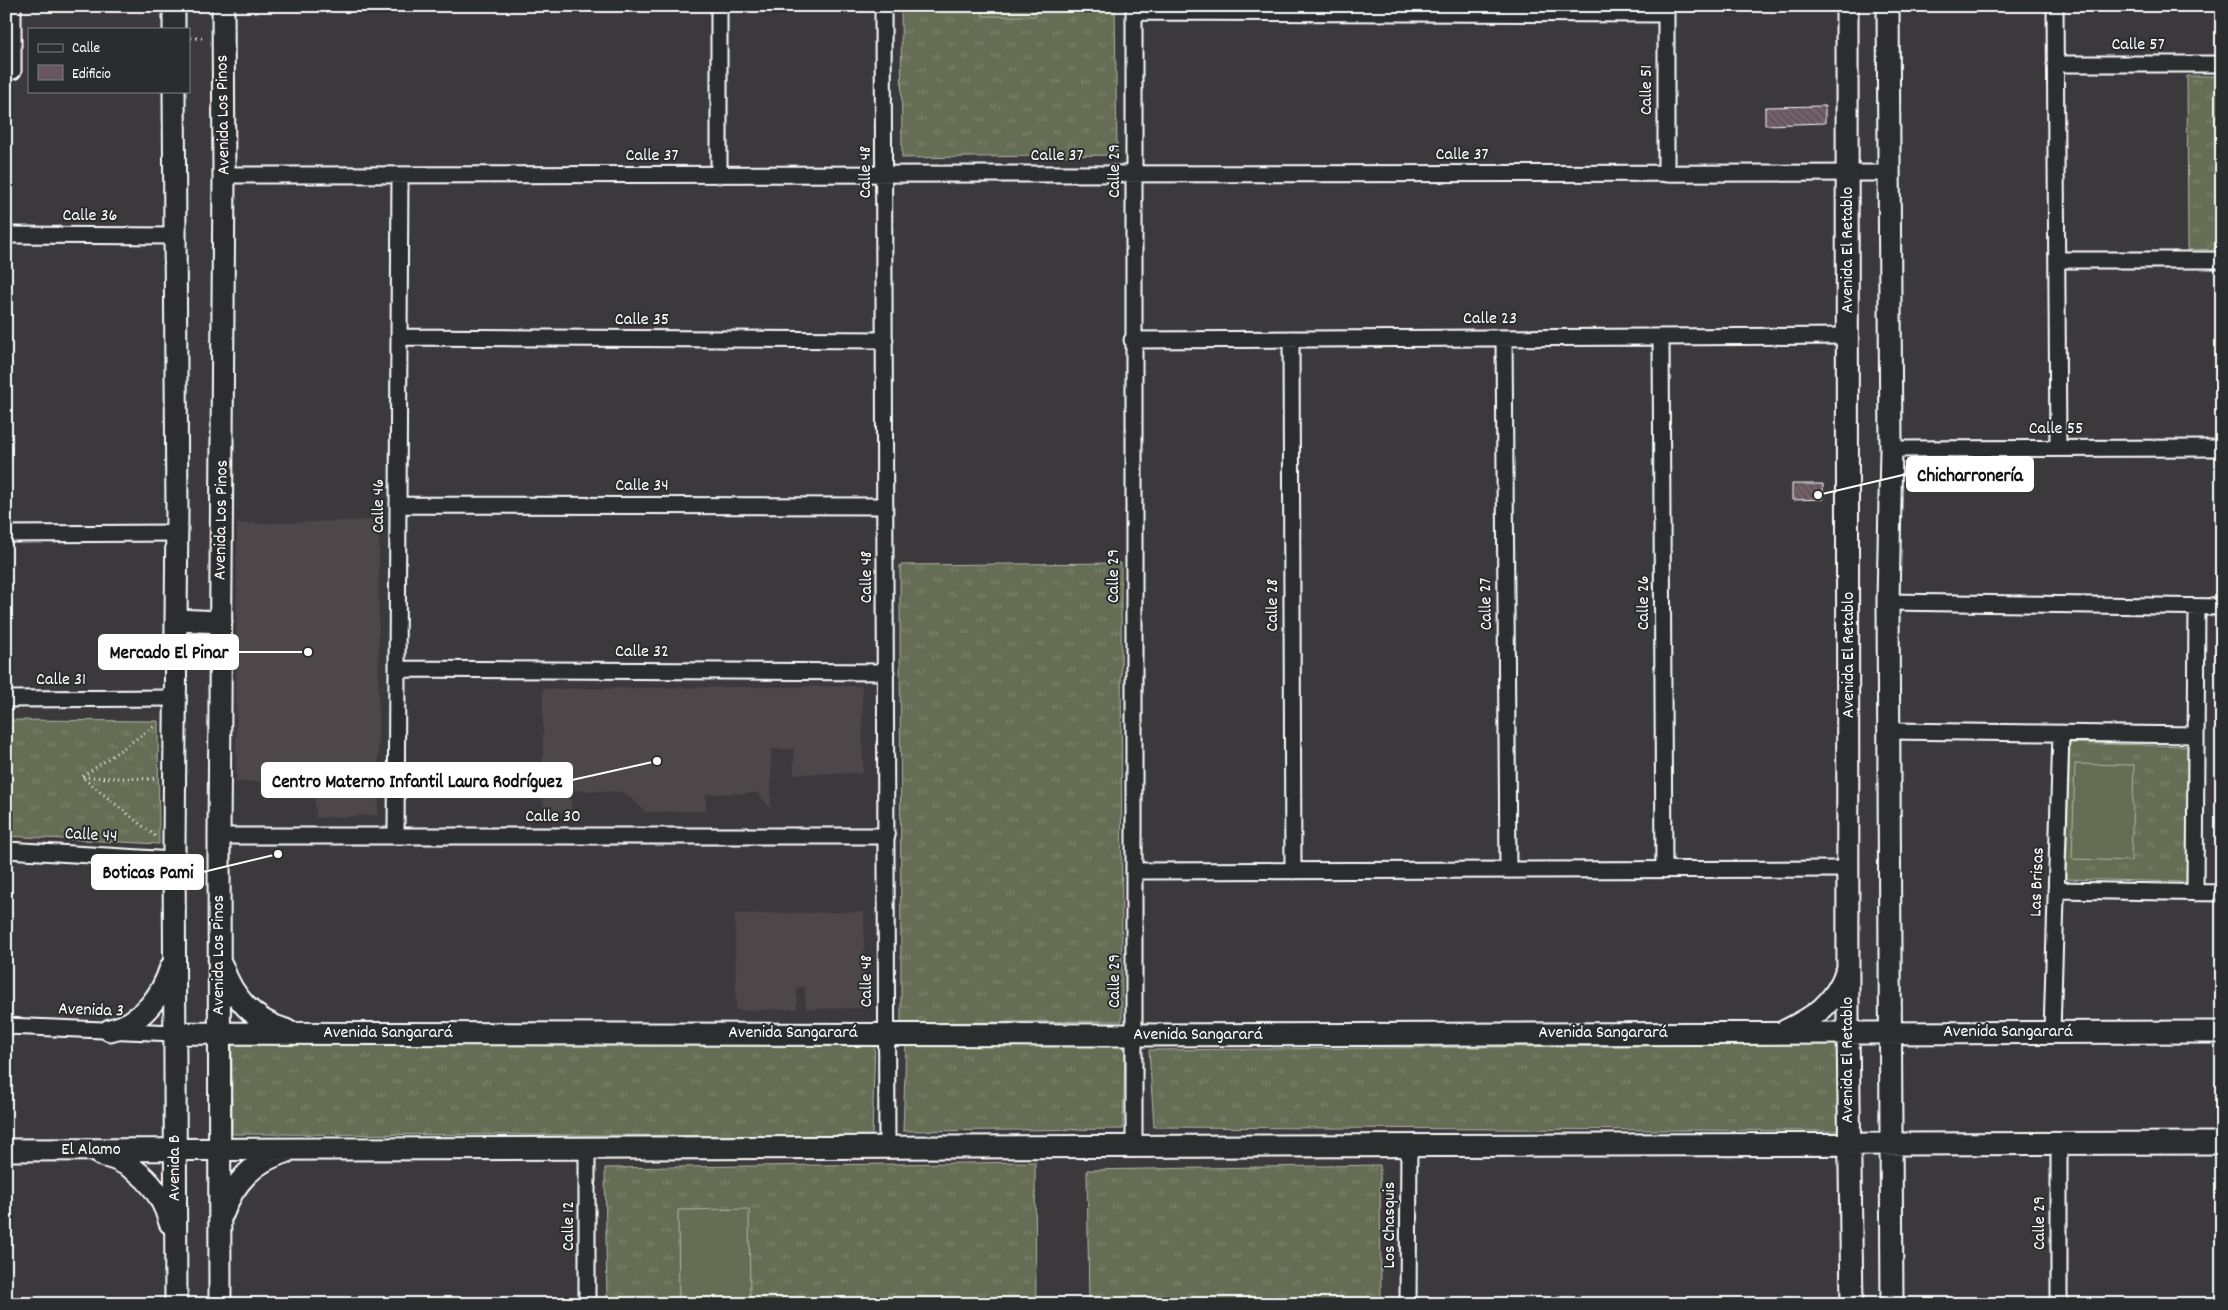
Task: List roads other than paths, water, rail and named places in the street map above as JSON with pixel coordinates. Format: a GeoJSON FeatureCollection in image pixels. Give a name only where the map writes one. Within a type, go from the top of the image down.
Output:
{"type":"FeatureCollection","features":[{"type":"Feature","properties":{"kind":"street"},"geometry":{"type":"LineString","coordinates":[[13,6],[10,70],[28,71]]}},
{"type":"Feature","properties":{"kind":"street"},"geometry":{"type":"LineString","coordinates":[[174,6],[174,28]]}},
{"type":"Feature","properties":{"kind":"street","name":"Avenida Los Pinos"},"geometry":{"type":"LineString","coordinates":[[219,1033],[224,175],[222,6]]}},
{"type":"Feature","properties":{"kind":"street"},"geometry":{"type":"LineString","coordinates":[[718,175],[719,6]]}},
{"type":"Feature","properties":{"kind":"street","name":"Calle 48"},"geometry":{"type":"LineString","coordinates":[[883,6],[887,1147]]}},
{"type":"Feature","properties":{"kind":"street","name":"Avenida El Retablo"},"geometry":{"type":"LineString","coordinates":[[1847,6],[1848,1144],[1852,1304]]}},
{"type":"Feature","properties":{"kind":"street"},"geometry":{"type":"LineString","coordinates":[[1888,6],[1891,449],[1888,602],[1893,1144],[1892,1304]]}},
{"type":"Feature","properties":{"kind":"street"},"geometry":{"type":"LineString","coordinates":[[2055,6],[2058,448]]}},
{"type":"Feature","properties":{"kind":"street"},"geometry":{"type":"LineString","coordinates":[[1134,9],[1666,10]]}},
{"type":"Feature","properties":{"kind":"street","name":"Calle 29"},"geometry":{"type":"LineString","coordinates":[[1134,9],[1132,340],[1134,1146]]}},
{"type":"Feature","properties":{"kind":"street","name":"Calle 51"},"geometry":{"type":"LineString","coordinates":[[1666,10],[1666,174]]}},
{"type":"Feature","properties":{"kind":"street","name":"Calle 57"},"geometry":{"type":"LineString","coordinates":[[2055,64],[2222,64]]}},
{"type":"Feature","properties":{"kind":"street"},"geometry":{"type":"LineString","coordinates":[[174,92],[176,533],[174,780],[175,1033]]}},
{"type":"Feature","properties":{"kind":"street","name":"Calle 37"},"geometry":{"type":"LineString","coordinates":[[224,175],[1889,174]]}},
{"type":"Feature","properties":{"kind":"street","name":"Calle 46"},"geometry":{"type":"LineString","coordinates":[[396,836],[400,175]]}},
{"type":"Feature","properties":{"kind":"street","name":"Calle 36"},"geometry":{"type":"LineString","coordinates":[[6,235],[175,236]]}},
{"type":"Feature","properties":{"kind":"street"},"geometry":{"type":"LineString","coordinates":[[2058,260],[2222,260]]}},
{"type":"Feature","properties":{"kind":"street","name":"Calle 23"},"geometry":{"type":"LineString","coordinates":[[1132,340],[1848,336]]}},
{"type":"Feature","properties":{"kind":"street","name":"Calle 35"},"geometry":{"type":"LineString","coordinates":[[399,337],[885,340]]}},
{"type":"Feature","properties":{"kind":"street","name":"Calle 26"},"geometry":{"type":"LineString","coordinates":[[1661,337],[1664,870]]}},
{"type":"Feature","properties":{"kind":"street","name":"Calle 27"},"geometry":{"type":"LineString","coordinates":[[1504,338],[1508,870]]}},
{"type":"Feature","properties":{"kind":"street","name":"Calle 28"},"geometry":{"type":"LineString","coordinates":[[1291,339],[1293,870]]}},
{"type":"Feature","properties":{"kind":"street","name":"Calle 55"},"geometry":{"type":"LineString","coordinates":[[1891,449],[2222,448]]}},
{"type":"Feature","properties":{"kind":"street","name":"Calle 34"},"geometry":{"type":"LineString","coordinates":[[398,505],[885,506]]}},
{"type":"Feature","properties":{"kind":"street"},"geometry":{"type":"LineString","coordinates":[[6,534],[176,533]]}},
{"type":"Feature","properties":{"kind":"street"},"geometry":{"type":"LineString","coordinates":[[1888,602],[2222,607]]}},
{"type":"Feature","properties":{"kind":"street"},"geometry":{"type":"LineString","coordinates":[[2195,893],[2197,607]]}},
{"type":"Feature","properties":{"kind":"street"},"geometry":{"type":"LineString","coordinates":[[176,620],[220,622]]}},
{"type":"Feature","properties":{"kind":"street","name":"Calle 32"},"geometry":{"type":"LineString","coordinates":[[397,668],[886,672]]}},
{"type":"Feature","properties":{"kind":"street","name":"Calle 31"},"geometry":{"type":"LineString","coordinates":[[6,699],[175,698]]}},
{"type":"Feature","properties":{"kind":"street"},"geometry":{"type":"LineString","coordinates":[[1890,731],[2196,735]]}},
{"type":"Feature","properties":{"kind":"street","name":"Las Brisas"},"geometry":{"type":"LineString","coordinates":[[2052,1032],[2061,733]]}},
{"type":"Feature","properties":{"kind":"street","name":"Calle 30"},"geometry":{"type":"LineString","coordinates":[[219,836],[887,836]]}},
{"type":"Feature","properties":{"kind":"street","name":"Calle 44"},"geometry":{"type":"LineString","coordinates":[[6,850],[174,860]]}},
{"type":"Feature","properties":{"kind":"street"},"geometry":{"type":"LineString","coordinates":[[1134,871],[1849,869]]}},
{"type":"Feature","properties":{"kind":"street"},"geometry":{"type":"LineString","coordinates":[[2056,890],[2222,893]]}},
{"type":"Feature","properties":{"kind":"street"},"geometry":{"type":"LineString","coordinates":[[219,948],[226,978],[242,1003],[258,1017],[276,1027],[306,1033]]}},
{"type":"Feature","properties":{"kind":"street"},"geometry":{"type":"LineString","coordinates":[[110,1030],[130,1022],[152,1004],[167,980],[174,949]]}},
{"type":"Feature","properties":{"kind":"street"},"geometry":{"type":"LineString","coordinates":[[1784,1032],[1816,1015],[1830,1002],[1839,990],[1848,966]]}},
{"type":"Feature","properties":{"kind":"street","name":"Avenida 3"},"geometry":{"type":"LineString","coordinates":[[6,1026],[175,1033]]}},
{"type":"Feature","properties":{"kind":"street","name":"Avenida Sangarará"},"geometry":{"type":"LineString","coordinates":[[175,1033],[1134,1035],[2222,1032]]}},
{"type":"Feature","properties":{"kind":"street","name":"Avenida B"},"geometry":{"type":"LineString","coordinates":[[175,1033],[176,1304]]}},
{"type":"Feature","properties":{"kind":"street"},"geometry":{"type":"LineString","coordinates":[[219,1033],[220,1304]]}},
{"type":"Feature","properties":{"kind":"street","name":"Calle 29"},"geometry":{"type":"LineString","coordinates":[[2059,1143],[2059,1304]]}},
{"type":"Feature","properties":{"kind":"street"},"geometry":{"type":"LineString","coordinates":[[175,1149],[2222,1143]]}},
{"type":"Feature","properties":{"kind":"street","name":"Los Chasquis"},"geometry":{"type":"LineString","coordinates":[[1408,1304],[1409,1145]]}},
{"type":"Feature","properties":{"kind":"street"},"geometry":{"type":"LineString","coordinates":[[220,1233],[222,1217],[227,1202],[234,1190],[253,1168],[278,1154],[308,1148]]}},
{"type":"Feature","properties":{"kind":"street","name":"Calle 12"},"geometry":{"type":"LineString","coordinates":[[587,1148],[587,1304]]}},
{"type":"Feature","properties":{"kind":"street","name":"El Alamo"},"geometry":{"type":"LineString","coordinates":[[6,1150],[175,1149]]}},
{"type":"Feature","properties":{"kind":"street"},"geometry":{"type":"LineString","coordinates":[[77,1150],[114,1158],[127,1164],[149,1182],[165,1206],[175,1244]]}},
{"type":"Feature","properties":{"kind":"place","name":"Chicharronería"},"geometry":{"type":"Point","coordinates":[1818,495]}},
{"type":"Feature","properties":{"kind":"place","name":"Mercado El Pinar"},"geometry":{"type":"Point","coordinates":[308,652]}},
{"type":"Feature","properties":{"kind":"place","name":"Centro Materno Infantil Laura Rodríguez"},"geometry":{"type":"Point","coordinates":[657,761]}},
{"type":"Feature","properties":{"kind":"place","name":"Boticas Pami"},"geometry":{"type":"Point","coordinates":[278,854]}}]}
